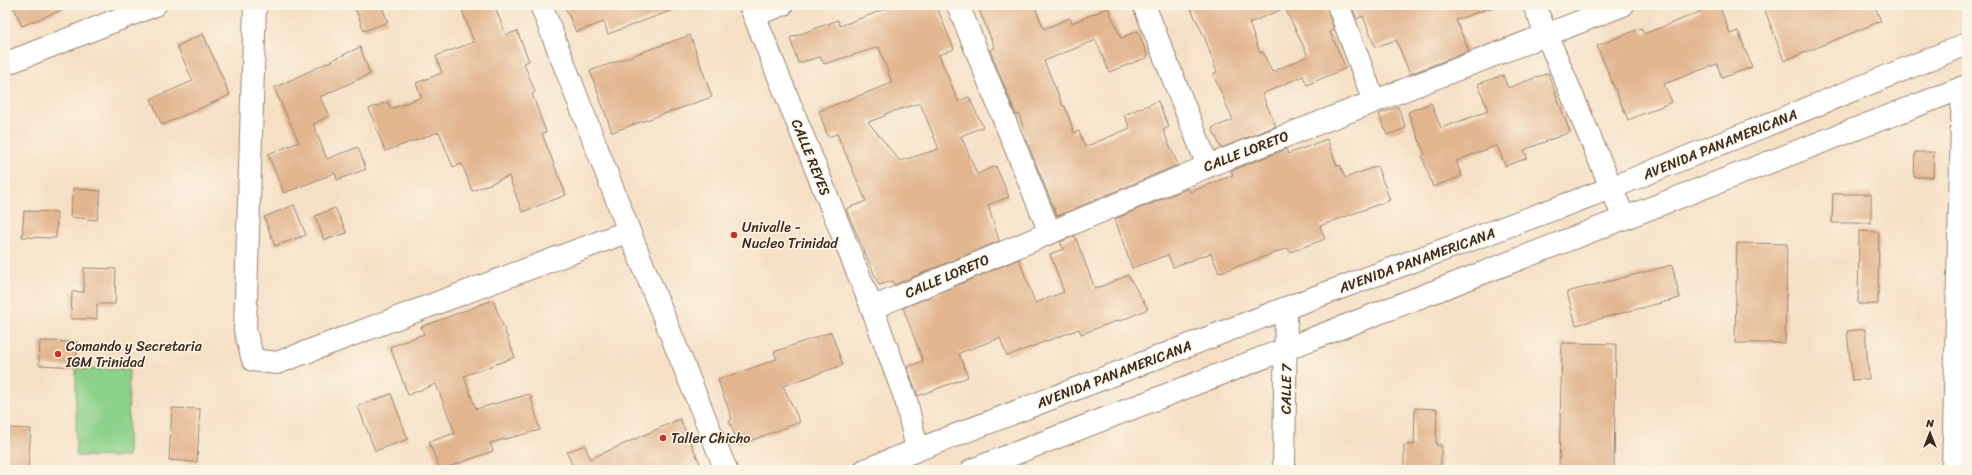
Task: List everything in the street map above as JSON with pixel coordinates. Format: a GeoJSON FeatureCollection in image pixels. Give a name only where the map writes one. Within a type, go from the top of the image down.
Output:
{"type":"FeatureCollection","features":[{"type":"Feature","properties":{"kind":"main road"},"geometry":{"type":"LineString","coordinates":[[5,64],[155,5]]}},
{"type":"Feature","properties":{"kind":"main road"},"geometry":{"type":"LineString","coordinates":[[255,5],[245,330],[253,360],[277,363],[629,231]]}},
{"type":"Feature","properties":{"kind":"main road"},"geometry":{"type":"LineString","coordinates":[[541,5],[629,231],[726,470]]}},
{"type":"Feature","properties":{"kind":"main road"},"geometry":{"type":"LineString","coordinates":[[752,10],[782,5]]}},
{"type":"Feature","properties":{"kind":"main road"},"geometry":{"type":"LineString","coordinates":[[958,5],[1050,233]]}},
{"type":"Feature","properties":{"kind":"main road"},"geometry":{"type":"LineString","coordinates":[[1144,5],[1208,166]]}},
{"type":"Feature","properties":{"kind":"main road"},"geometry":{"type":"LineString","coordinates":[[1338,5],[1374,101]]}},
{"type":"Feature","properties":{"kind":"main road"},"geometry":{"type":"LineString","coordinates":[[1534,5],[1624,218]]}},
{"type":"Feature","properties":{"kind":"main road","name":"CALLE LORETO"},"geometry":{"type":"LineString","coordinates":[[872,308],[1208,166],[1623,5]]}},
{"type":"Feature","properties":{"kind":"main road","name":"CALLE REYES"},"geometry":{"type":"LineString","coordinates":[[752,10],[872,308],[906,400],[917,449]]}},
{"type":"Feature","properties":{"kind":"main road","name":"AVENIDA PANAMERICANA"},"geometry":{"type":"LineString","coordinates":[[865,470],[1286,308],[1611,188],[1967,44]]}},
{"type":"Feature","properties":{"kind":"main road"},"geometry":{"type":"LineString","coordinates":[[972,470],[1965,87],[1953,470]]}},
{"type":"Feature","properties":{"kind":"main road","name":"CALLE 7"},"geometry":{"type":"LineString","coordinates":[[1284,470],[1286,308]]}},
{"type":"Feature","properties":{"kind":"green space"},"geometry":{"type":"Polygon","coordinates":[[[76,369],[129,370],[128,457],[76,456],[76,369]]]}},
{"type":"Feature","properties":{"kind":"building"},"geometry":{"type":"Polygon","coordinates":[[[13,5],[71,5],[71,6],[22,26],[13,5]]]}},
{"type":"Feature","properties":{"kind":"building"},"geometry":{"type":"Polygon","coordinates":[[[354,5],[381,5],[388,22],[364,31],[354,5]]]}},
{"type":"Feature","properties":{"kind":"building"},"geometry":{"type":"Polygon","coordinates":[[[460,5],[494,5],[506,35],[517,31],[529,61],[524,63],[535,92],[532,94],[546,132],[542,134],[566,195],[522,212],[509,176],[472,191],[462,164],[453,167],[439,132],[385,151],[369,109],[388,102],[391,109],[421,97],[416,83],[442,73],[436,56],[474,42],[460,5]]]}},
{"type":"Feature","properties":{"kind":"building"},"geometry":{"type":"Polygon","coordinates":[[[564,5],[681,5],[681,7],[608,34],[604,22],[576,32],[564,5]]]}},
{"type":"Feature","properties":{"kind":"building"},"geometry":{"type":"Polygon","coordinates":[[[896,5],[936,5],[954,49],[939,55],[958,101],[969,97],[983,127],[961,136],[977,174],[996,166],[1009,197],[988,205],[999,241],[894,285],[892,281],[879,285],[846,209],[866,201],[837,134],[828,137],[819,111],[892,83],[879,47],[824,64],[820,57],[798,63],[790,38],[838,20],[840,26],[896,5]],[[920,103],[885,114],[885,116],[868,122],[900,161],[939,149],[920,103]]]}},
{"type":"Feature","properties":{"kind":"building"},"geometry":{"type":"Polygon","coordinates":[[[991,5],[1034,5],[1044,29],[1070,18],[1072,23],[1108,8],[1121,38],[1138,31],[1148,57],[1109,72],[1096,40],[1044,61],[1063,106],[1065,106],[1074,133],[1079,131],[1085,147],[1130,128],[1124,115],[1158,101],[1169,127],[1163,130],[1178,165],[1057,216],[1030,149],[1019,114],[1016,115],[990,50],[995,48],[979,10],[991,5]]]}},
{"type":"Feature","properties":{"kind":"building"},"geometry":{"type":"Polygon","coordinates":[[[1189,5],[1326,5],[1334,30],[1330,32],[1346,68],[1307,85],[1303,76],[1262,94],[1276,126],[1221,148],[1212,128],[1233,120],[1213,74],[1217,72],[1204,36],[1189,5]],[[1285,8],[1249,23],[1260,53],[1263,52],[1272,72],[1308,56],[1285,8]]]}},
{"type":"Feature","properties":{"kind":"building"},"geometry":{"type":"Polygon","coordinates":[[[1351,5],[1493,5],[1493,7],[1456,20],[1469,51],[1410,74],[1396,40],[1375,47],[1363,16],[1357,19],[1351,5]]]}},
{"type":"Feature","properties":{"kind":"building"},"geometry":{"type":"Polygon","coordinates":[[[1697,5],[1719,5],[1730,34],[1738,31],[1752,67],[1722,78],[1717,64],[1664,84],[1672,102],[1628,120],[1597,46],[1641,28],[1644,34],[1700,12],[1697,5]]]}},
{"type":"Feature","properties":{"kind":"building"},"geometry":{"type":"Polygon","coordinates":[[[1763,5],[1874,5],[1881,21],[1784,61],[1763,5]]]}},
{"type":"Feature","properties":{"kind":"building"},"geometry":{"type":"Polygon","coordinates":[[[203,34],[230,95],[162,125],[151,99],[193,81],[177,46],[203,34]]]}},
{"type":"Feature","properties":{"kind":"building"},"geometry":{"type":"Polygon","coordinates":[[[690,35],[712,97],[612,132],[590,71],[690,35]]]}},
{"type":"Feature","properties":{"kind":"building"},"geometry":{"type":"Polygon","coordinates":[[[360,47],[370,74],[320,97],[329,116],[313,124],[327,159],[358,147],[366,169],[337,180],[335,173],[284,193],[268,154],[299,142],[274,88],[360,47]]]}},
{"type":"Feature","properties":{"kind":"building"},"geometry":{"type":"Polygon","coordinates":[[[1548,73],[1570,132],[1524,150],[1527,158],[1505,166],[1497,145],[1456,161],[1462,176],[1433,187],[1422,156],[1425,155],[1408,112],[1431,103],[1441,128],[1488,111],[1478,84],[1503,75],[1508,88],[1548,73]]]}},
{"type":"Feature","properties":{"kind":"building"},"geometry":{"type":"Polygon","coordinates":[[[1398,107],[1406,128],[1387,135],[1379,114],[1398,107]]]}},
{"type":"Feature","properties":{"kind":"building"},"geometry":{"type":"Polygon","coordinates":[[[1327,139],[1337,166],[1340,165],[1345,178],[1377,166],[1390,200],[1320,226],[1325,239],[1290,252],[1288,248],[1219,273],[1211,253],[1173,267],[1168,255],[1132,268],[1115,219],[1188,188],[1190,192],[1233,175],[1231,171],[1286,149],[1288,154],[1327,139]]]}},
{"type":"Feature","properties":{"kind":"building"},"geometry":{"type":"Polygon","coordinates":[[[1915,152],[1934,152],[1933,177],[1914,177],[1915,152]]]}},
{"type":"Feature","properties":{"kind":"building"},"geometry":{"type":"Polygon","coordinates":[[[73,188],[101,191],[97,220],[70,217],[73,188]]]}},
{"type":"Feature","properties":{"kind":"building"},"geometry":{"type":"Polygon","coordinates":[[[1833,194],[1871,194],[1871,223],[1832,223],[1833,194]]]}},
{"type":"Feature","properties":{"kind":"building"},"geometry":{"type":"Polygon","coordinates":[[[294,205],[306,235],[275,246],[264,217],[294,205]]]}},
{"type":"Feature","properties":{"kind":"building"},"geometry":{"type":"Polygon","coordinates":[[[335,208],[347,233],[324,240],[315,216],[335,208]]]}},
{"type":"Feature","properties":{"kind":"building"},"geometry":{"type":"Polygon","coordinates":[[[24,211],[57,212],[56,238],[22,237],[24,211]]]}},
{"type":"Feature","properties":{"kind":"building"},"geometry":{"type":"Polygon","coordinates":[[[1859,231],[1879,232],[1878,304],[1858,304],[1859,231]]]}},
{"type":"Feature","properties":{"kind":"building"},"geometry":{"type":"Polygon","coordinates":[[[1075,236],[1095,289],[1128,275],[1148,309],[1120,321],[1119,320],[1081,334],[1079,329],[1007,356],[1000,338],[959,353],[968,377],[918,396],[907,367],[923,361],[903,308],[1019,259],[1035,303],[1064,292],[1050,254],[1063,249],[1060,242],[1075,236]]]}},
{"type":"Feature","properties":{"kind":"building"},"geometry":{"type":"Polygon","coordinates":[[[1737,243],[1787,244],[1785,343],[1735,343],[1737,243]]]}},
{"type":"Feature","properties":{"kind":"building"},"geometry":{"type":"Polygon","coordinates":[[[1672,265],[1680,298],[1576,325],[1567,292],[1672,265]]]}},
{"type":"Feature","properties":{"kind":"building"},"geometry":{"type":"Polygon","coordinates":[[[84,268],[116,269],[115,304],[97,304],[97,319],[71,319],[72,292],[84,292],[84,268]]]}},
{"type":"Feature","properties":{"kind":"building"},"geometry":{"type":"Polygon","coordinates":[[[493,300],[515,357],[464,376],[476,409],[530,394],[540,430],[490,443],[493,451],[440,470],[429,442],[455,433],[436,384],[408,395],[390,347],[424,334],[421,327],[493,300]]]}},
{"type":"Feature","properties":{"kind":"building"},"geometry":{"type":"Polygon","coordinates":[[[1865,329],[1869,379],[1852,380],[1847,331],[1865,329]]]}},
{"type":"Feature","properties":{"kind":"building"},"geometry":{"type":"Polygon","coordinates":[[[831,332],[843,365],[783,386],[800,422],[739,445],[729,421],[732,419],[718,380],[777,359],[774,352],[831,332]]]}},
{"type":"Feature","properties":{"kind":"building","name":"Comando y Secretaria IGM Trinidad"},"geometry":{"type":"Polygon","coordinates":[[[40,341],[77,342],[77,367],[39,365],[40,341]]]}},
{"type":"Feature","properties":{"kind":"building"},"geometry":{"type":"Polygon","coordinates":[[[1562,343],[1616,344],[1614,470],[1559,470],[1562,343]]]}},
{"type":"Feature","properties":{"kind":"building"},"geometry":{"type":"Polygon","coordinates":[[[391,394],[408,439],[375,451],[358,406],[391,394]]]}},
{"type":"Feature","properties":{"kind":"building"},"geometry":{"type":"Polygon","coordinates":[[[172,408],[200,409],[197,462],[169,460],[172,408]]]}},
{"type":"Feature","properties":{"kind":"building"},"geometry":{"type":"Polygon","coordinates":[[[1415,408],[1437,409],[1436,445],[1441,445],[1441,470],[1404,470],[1404,445],[1414,445],[1415,408]]]}},
{"type":"Feature","properties":{"kind":"building","name":"Taller Chicho"},"geometry":{"type":"Polygon","coordinates":[[[680,419],[703,470],[566,470],[573,467],[567,452],[585,445],[590,459],[680,419]]]}},
{"type":"Feature","properties":{"kind":"building"},"geometry":{"type":"Polygon","coordinates":[[[7,428],[31,429],[28,470],[5,470],[7,428]]]}},
{"type":"Feature","properties":{"kind":"place","name":"Univalle - Nucleo Trinidad"},"geometry":{"type":"Point","coordinates":[734,235]}},
{"type":"Feature","properties":{"kind":"place","name":"Comando y Secretaria IGM Trinidad"},"geometry":{"type":"Point","coordinates":[58,354]}},
{"type":"Feature","properties":{"kind":"place","name":"Taller Chicho"},"geometry":{"type":"Point","coordinates":[663,438]}}]}
